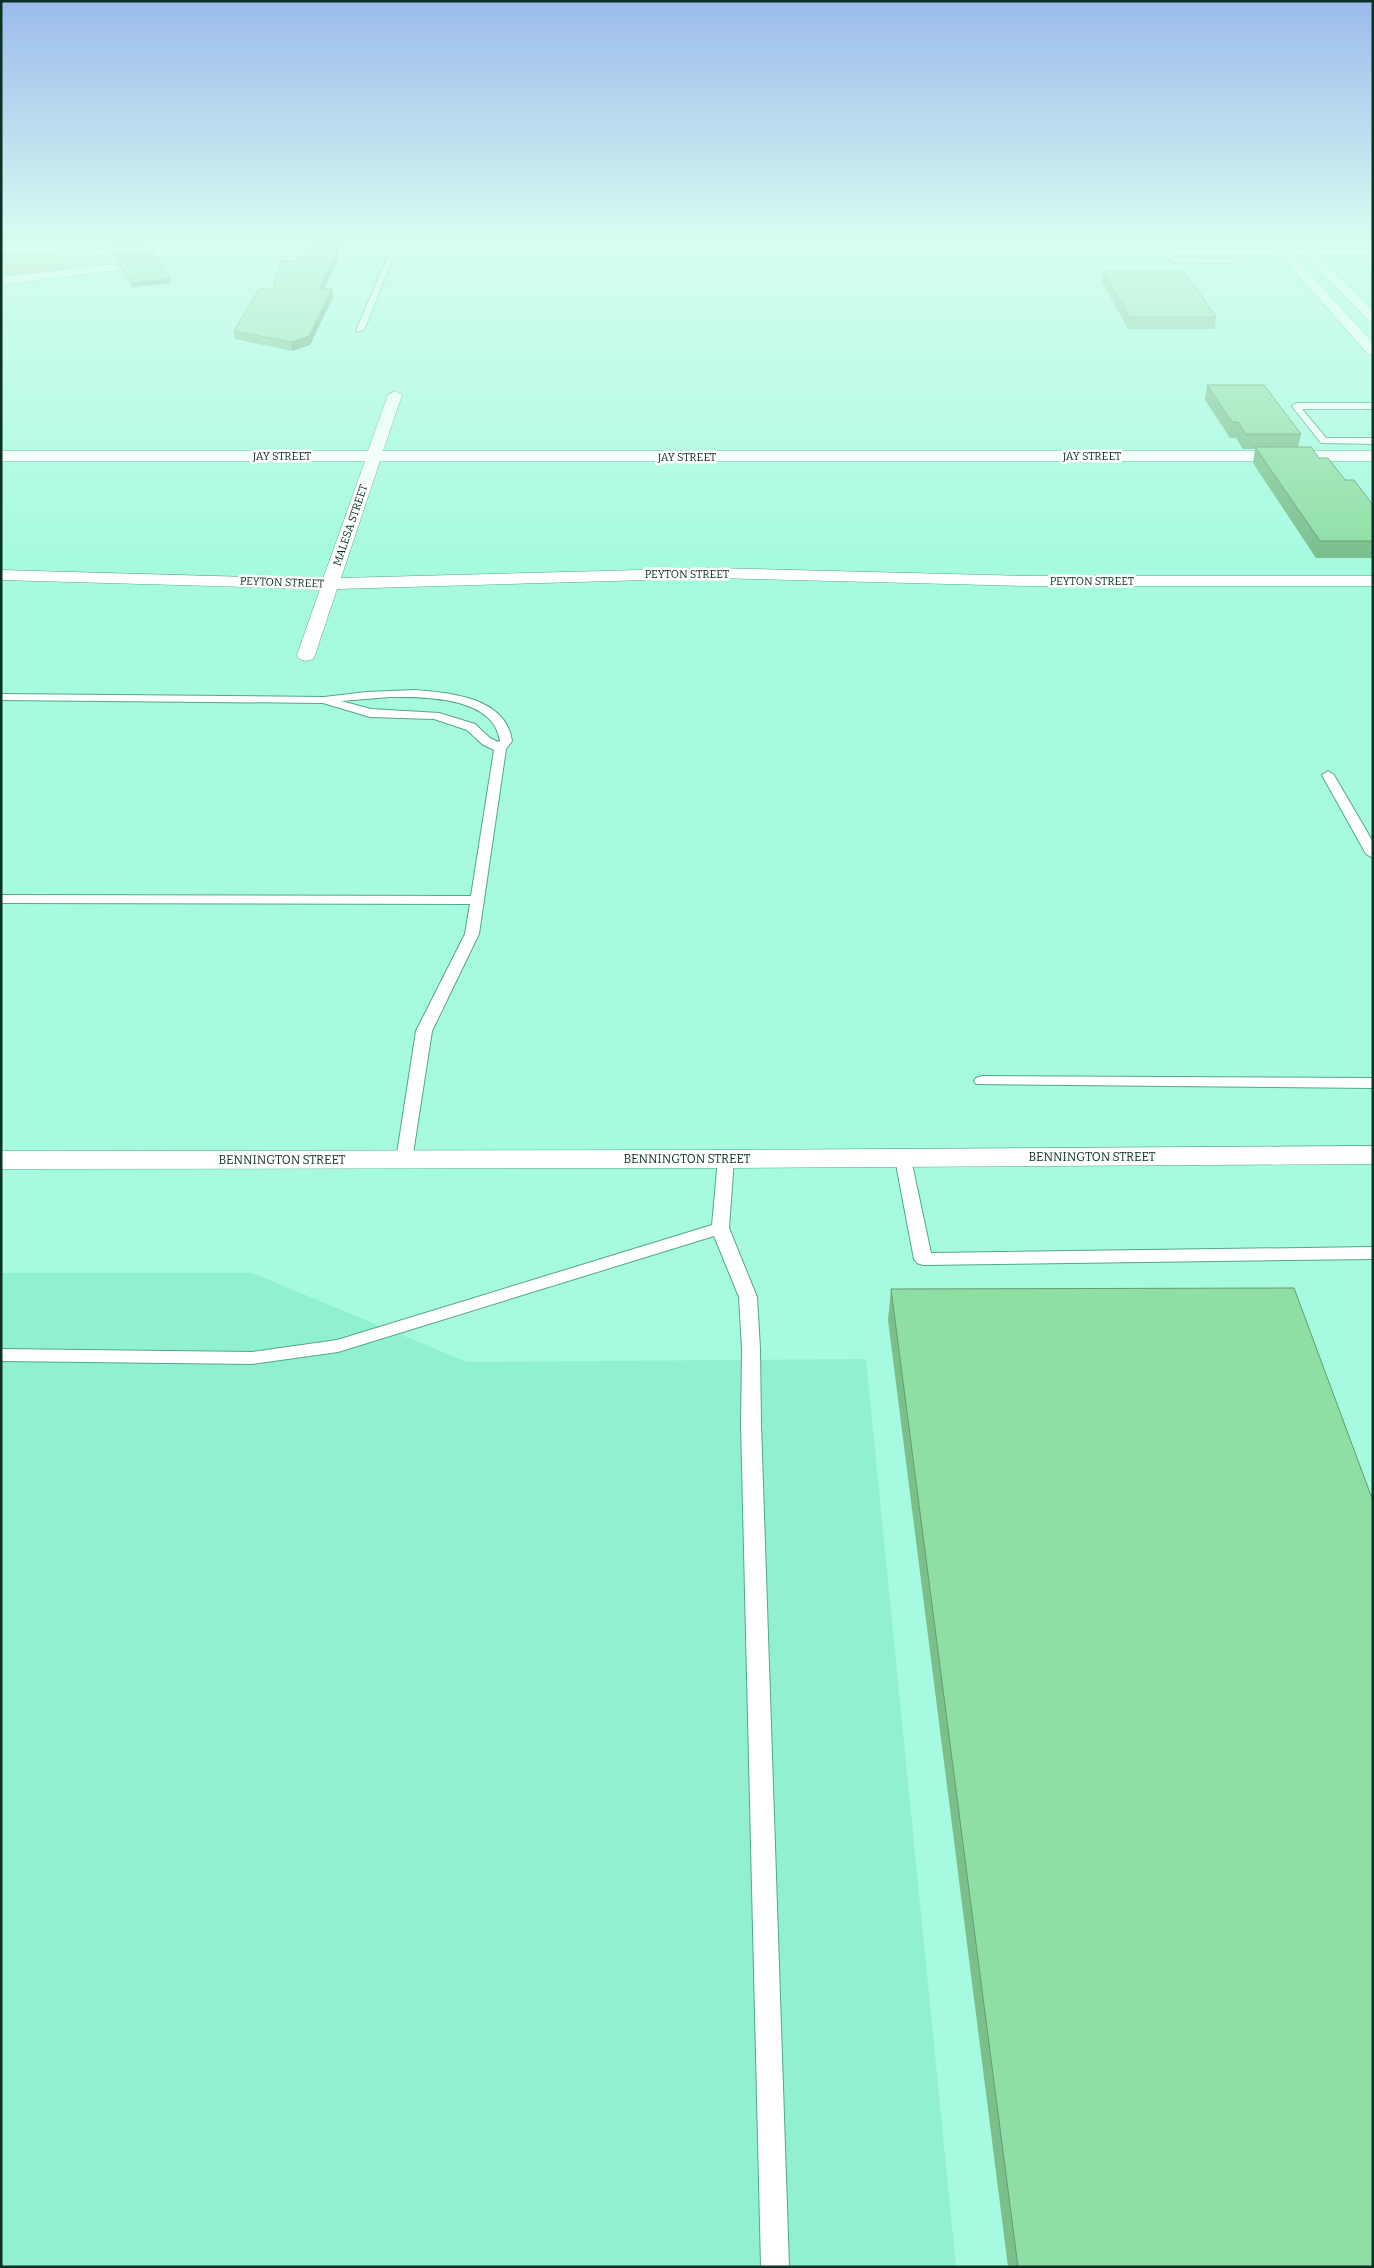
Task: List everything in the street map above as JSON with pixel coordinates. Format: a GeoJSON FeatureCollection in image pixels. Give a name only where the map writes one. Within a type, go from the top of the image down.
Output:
{"type":"FeatureCollection","features":[{"type":"Feature","properties":{"kind":"street","name":"MALESA STREET"},"geometry":{"type":"LineString","coordinates":[[306,655],[395,395]]}},
{"type":"Feature","properties":{"kind":"street","name":"JAY STREET"},"geometry":{"type":"LineString","coordinates":[[1,456],[1373,456]]}},
{"type":"Feature","properties":{"kind":"street","name":"PEYTON STREET"},"geometry":{"type":"LineString","coordinates":[[1,575],[330,584],[705,573],[1028,581],[1373,581]]}},
{"type":"Feature","properties":{"kind":"street","name":"BENNINGTON STREET"},"geometry":{"type":"LineString","coordinates":[[1,1160],[726,1159],[1373,1155]]}},
{"type":"Feature","properties":{"kind":"lane"},"geometry":{"type":"LineString","coordinates":[[1373,406],[1296,406],[1324,441],[1370,441],[1373,449]]}},
{"type":"Feature","properties":{"kind":"lane"},"geometry":{"type":"LineString","coordinates":[[1362,406],[1373,418]]}},
{"type":"Feature","properties":{"kind":"lane"},"geometry":{"type":"LineString","coordinates":[[1,697],[324,700],[377,693],[412,694],[441,696],[478,706],[498,719],[503,726],[506,741],[500,748],[472,934],[424,1031],[404,1160]]}},
{"type":"Feature","properties":{"kind":"lane"},"geometry":{"type":"LineString","coordinates":[[324,700],[370,712],[435,715],[471,727],[486,741],[500,748]]}},
{"type":"Feature","properties":{"kind":"lane"},"geometry":{"type":"LineString","coordinates":[[1328,775],[1373,854]]}},
{"type":"Feature","properties":{"kind":"lane"},"geometry":{"type":"LineString","coordinates":[[1,899],[477,900]]}},
{"type":"Feature","properties":{"kind":"lane"},"geometry":{"type":"LineString","coordinates":[[982,1081],[1373,1083]]}},
{"type":"Feature","properties":{"kind":"lane"},"geometry":{"type":"LineString","coordinates":[[903,1158],[923,1259],[1373,1253]]}},
{"type":"Feature","properties":{"kind":"lane"},"geometry":{"type":"LineString","coordinates":[[726,1159],[720,1228],[748,1297],[752,1349],[751,1424],[774,2267]]}},
{"type":"Feature","properties":{"kind":"lane"},"geometry":{"type":"LineString","coordinates":[[1,1355],[252,1358],[338,1346],[720,1228]]}},
{"type":"Feature","properties":{"kind":"shaded area"},"geometry":{"type":"Polygon","coordinates":[[[1,1273],[252,1273],[467,1362],[866,1359],[956,2267],[1,2267],[1,1273]]]}},
{"type":"Feature","properties":{"kind":"building"},"geometry":{"type":"Polygon","coordinates":[[[1207,385],[1264,385],[1301,434],[1246,434],[1238,422],[1232,422],[1207,385]]]}},
{"type":"Feature","properties":{"kind":"building"},"geometry":{"type":"Polygon","coordinates":[[[1255,447],[1311,447],[1319,458],[1328,458],[1345,480],[1354,480],[1373,505],[1373,541],[1320,541],[1255,447]]]}},
{"type":"Feature","properties":{"kind":"building"},"geometry":{"type":"Polygon","coordinates":[[[1294,1288],[1373,1501],[1373,2267],[1018,2267],[891,1289],[1294,1288]]]}}]}
